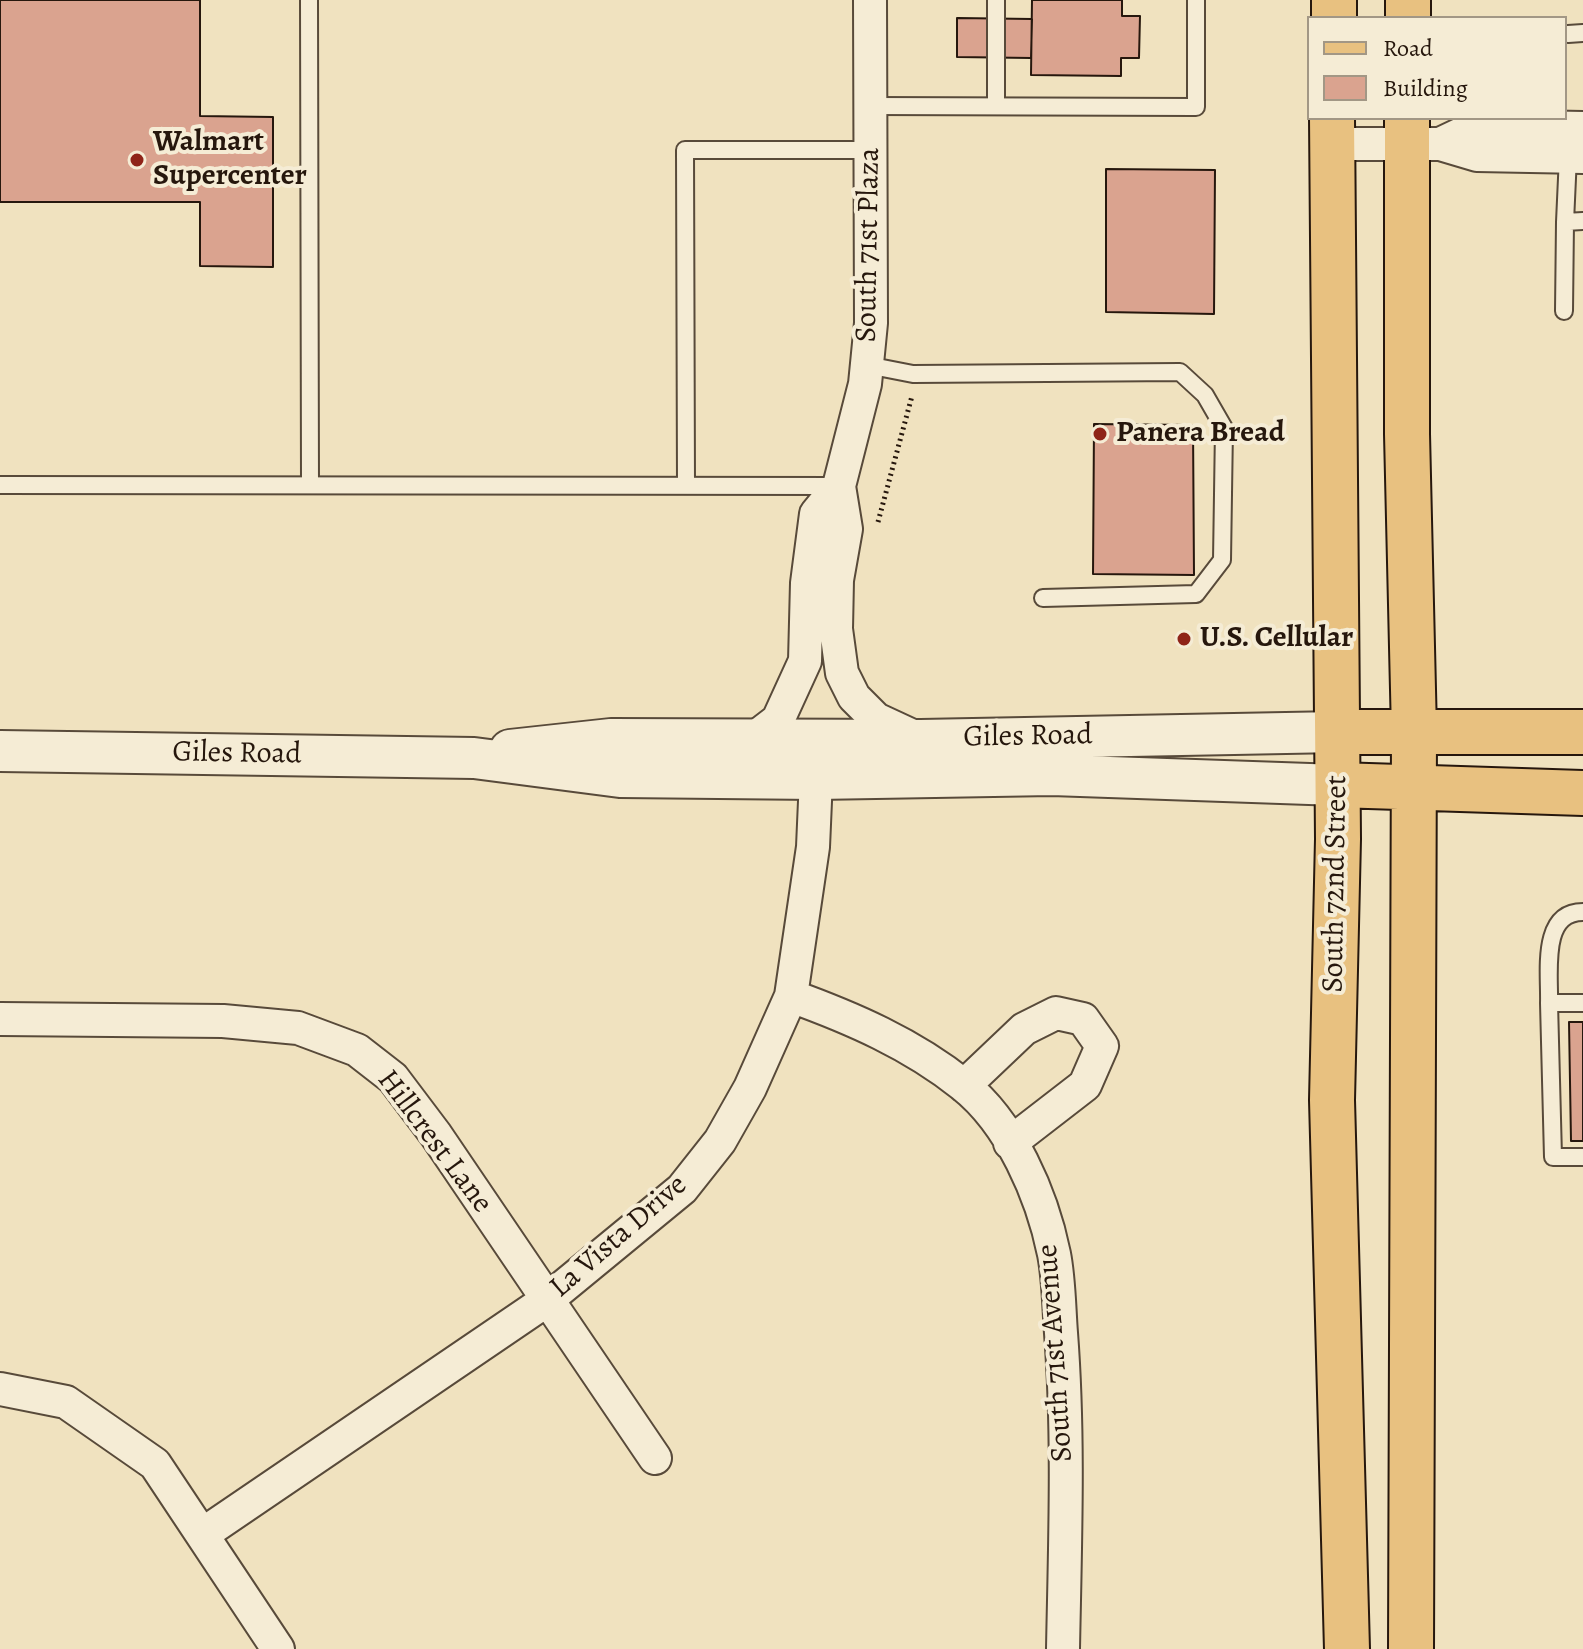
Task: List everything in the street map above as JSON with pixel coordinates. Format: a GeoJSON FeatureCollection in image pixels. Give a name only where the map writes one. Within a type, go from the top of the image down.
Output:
{"type":"FeatureCollection","features":[{"type":"Feature","properties":{"kind":"main road","name":"South 72nd Street"},"geometry":{"type":"LineString","coordinates":[[1332,131],[1338,732],[1332,1100],[1347,1649]]}},
{"type":"Feature","properties":{"kind":"main road"},"geometry":{"type":"LineString","coordinates":[[1411,1649],[1414,732],[1407,434],[1419,135]]}},
{"type":"Feature","properties":{"kind":"main road","name":"Giles Road"},"geometry":{"type":"LineString","coordinates":[[1338,732],[1583,732]]}},
{"type":"Feature","properties":{"kind":"main road","name":"Giles Road"},"geometry":{"type":"LineString","coordinates":[[1338,785],[1583,793]]}},
{"type":"Feature","properties":{"kind":"street","name":"South 71st Plaza"},"geometry":{"type":"LineString","coordinates":[[870,0],[871,323],[867,365],[839,486],[846,529],[837,580],[836,629],[842,673],[854,697],[876,719],[921,740]]}},
{"type":"Feature","properties":{"kind":"street"},"geometry":{"type":"LineString","coordinates":[[1332,131],[1419,135],[1477,155],[1578,147]]}},
{"type":"Feature","properties":{"kind":"street","name":"South 71st Plaza"},"geometry":{"type":"LineString","coordinates":[[752,740],[778,720],[805,661],[807,583],[816,514],[839,486]]}},
{"type":"Feature","properties":{"kind":"street","name":"Giles Road"},"geometry":{"type":"LineString","coordinates":[[474,758],[528,746],[611,739],[921,740],[1338,732]]}},
{"type":"Feature","properties":{"kind":"street","name":"La Vista Drive"},"geometry":{"type":"LineString","coordinates":[[203,1534],[547,1300],[682,1189],[710,1153],[750,1088],[791,996],[807,899],[817,779],[816,740]]}},
{"type":"Feature","properties":{"kind":"street","name":"Giles Road"},"geometry":{"type":"LineString","coordinates":[[0,751],[474,758],[620,777],[817,779],[1052,775],[1338,785]]}},
{"type":"Feature","properties":{"kind":"street","name":"South 71st Avenue"},"geometry":{"type":"LineString","coordinates":[[791,996],[868,1024],[964,1086],[1010,1143],[1034,1189],[1054,1254],[1067,1415],[1063,1649]]}},
{"type":"Feature","properties":{"kind":"street"},"geometry":{"type":"LineString","coordinates":[[964,1086],[1024,1029],[1056,1013],[1083,1019],[1102,1046],[1085,1085],[1010,1143]]}},
{"type":"Feature","properties":{"kind":"street","name":"Hillcrest Lane"},"geometry":{"type":"LineString","coordinates":[[0,1019],[223,1021],[298,1028],[357,1050],[393,1078],[436,1135],[655,1458]]}},
{"type":"Feature","properties":{"kind":"street"},"geometry":{"type":"LineString","coordinates":[[0,1389],[66,1402],[155,1464],[278,1649]]}},
{"type":"Feature","properties":{"kind":"lane"},"geometry":{"type":"LineString","coordinates":[[309,0],[310,485]]}},
{"type":"Feature","properties":{"kind":"lane"},"geometry":{"type":"LineString","coordinates":[[996,0],[996,106]]}},
{"type":"Feature","properties":{"kind":"lane"},"geometry":{"type":"LineString","coordinates":[[870,106],[1196,107],[1196,0]]}},
{"type":"Feature","properties":{"kind":"lane"},"geometry":{"type":"LineString","coordinates":[[1564,311],[1565,222],[1578,147]]}},
{"type":"Feature","properties":{"kind":"lane"},"geometry":{"type":"LineString","coordinates":[[686,486],[685,150],[870,150]]}},
{"type":"Feature","properties":{"kind":"lane"},"geometry":{"type":"LineString","coordinates":[[1565,222],[1583,221]]}},
{"type":"Feature","properties":{"kind":"lane"},"geometry":{"type":"LineString","coordinates":[[867,365],[913,374],[1180,372],[1205,395],[1224,428],[1222,560],[1196,594],[1043,598]]}},
{"type":"Feature","properties":{"kind":"lane"},"geometry":{"type":"LineString","coordinates":[[0,485],[839,486]]}},
{"type":"Feature","properties":{"kind":"lane"},"geometry":{"type":"LineString","coordinates":[[1583,912],[1573,912],[1558,921],[1551,938],[1549,1003],[1553,1157],[1583,1157]]}},
{"type":"Feature","properties":{"kind":"lane"},"geometry":{"type":"LineString","coordinates":[[1549,1003],[1583,1003]]}},
{"type":"Feature","properties":{"kind":"path"},"geometry":{"type":"LineString","coordinates":[[875,534],[912,395]]}},
{"type":"Feature","properties":{"kind":"building","name":"Walmart Supercenter"},"geometry":{"type":"Polygon","coordinates":[[[0,0],[200,0],[200,116],[273,117],[273,267],[200,266],[200,202],[0,202],[0,0]]]}},
{"type":"Feature","properties":{"kind":"building"},"geometry":{"type":"Polygon","coordinates":[[[1032,0],[1122,0],[1122,16],[1140,16],[1139,58],[1121,58],[1121,76],[1031,75],[1032,0]]]}},
{"type":"Feature","properties":{"kind":"building"},"geometry":{"type":"Polygon","coordinates":[[[957,18],[1032,19],[1031,58],[957,57],[957,18]]]}},
{"type":"Feature","properties":{"kind":"building"},"geometry":{"type":"Polygon","coordinates":[[[1106,169],[1215,170],[1214,314],[1106,312],[1106,169]]]}},
{"type":"Feature","properties":{"kind":"building"},"geometry":{"type":"Polygon","coordinates":[[[1094,424],[1193,425],[1194,575],[1093,574],[1094,424]]]}},
{"type":"Feature","properties":{"kind":"building"},"geometry":{"type":"Polygon","coordinates":[[[1569,1022],[1583,1022],[1583,1141],[1571,1141],[1569,1022]]]}},
{"type":"Feature","properties":{"kind":"place","name":"Walmart Supercenter"},"geometry":{"type":"Point","coordinates":[137,160]}},
{"type":"Feature","properties":{"kind":"place","name":"Panera Bread"},"geometry":{"type":"Point","coordinates":[1100,434]}},
{"type":"Feature","properties":{"kind":"place","name":"U.S. Cellular"},"geometry":{"type":"Point","coordinates":[1184,639]}}]}
